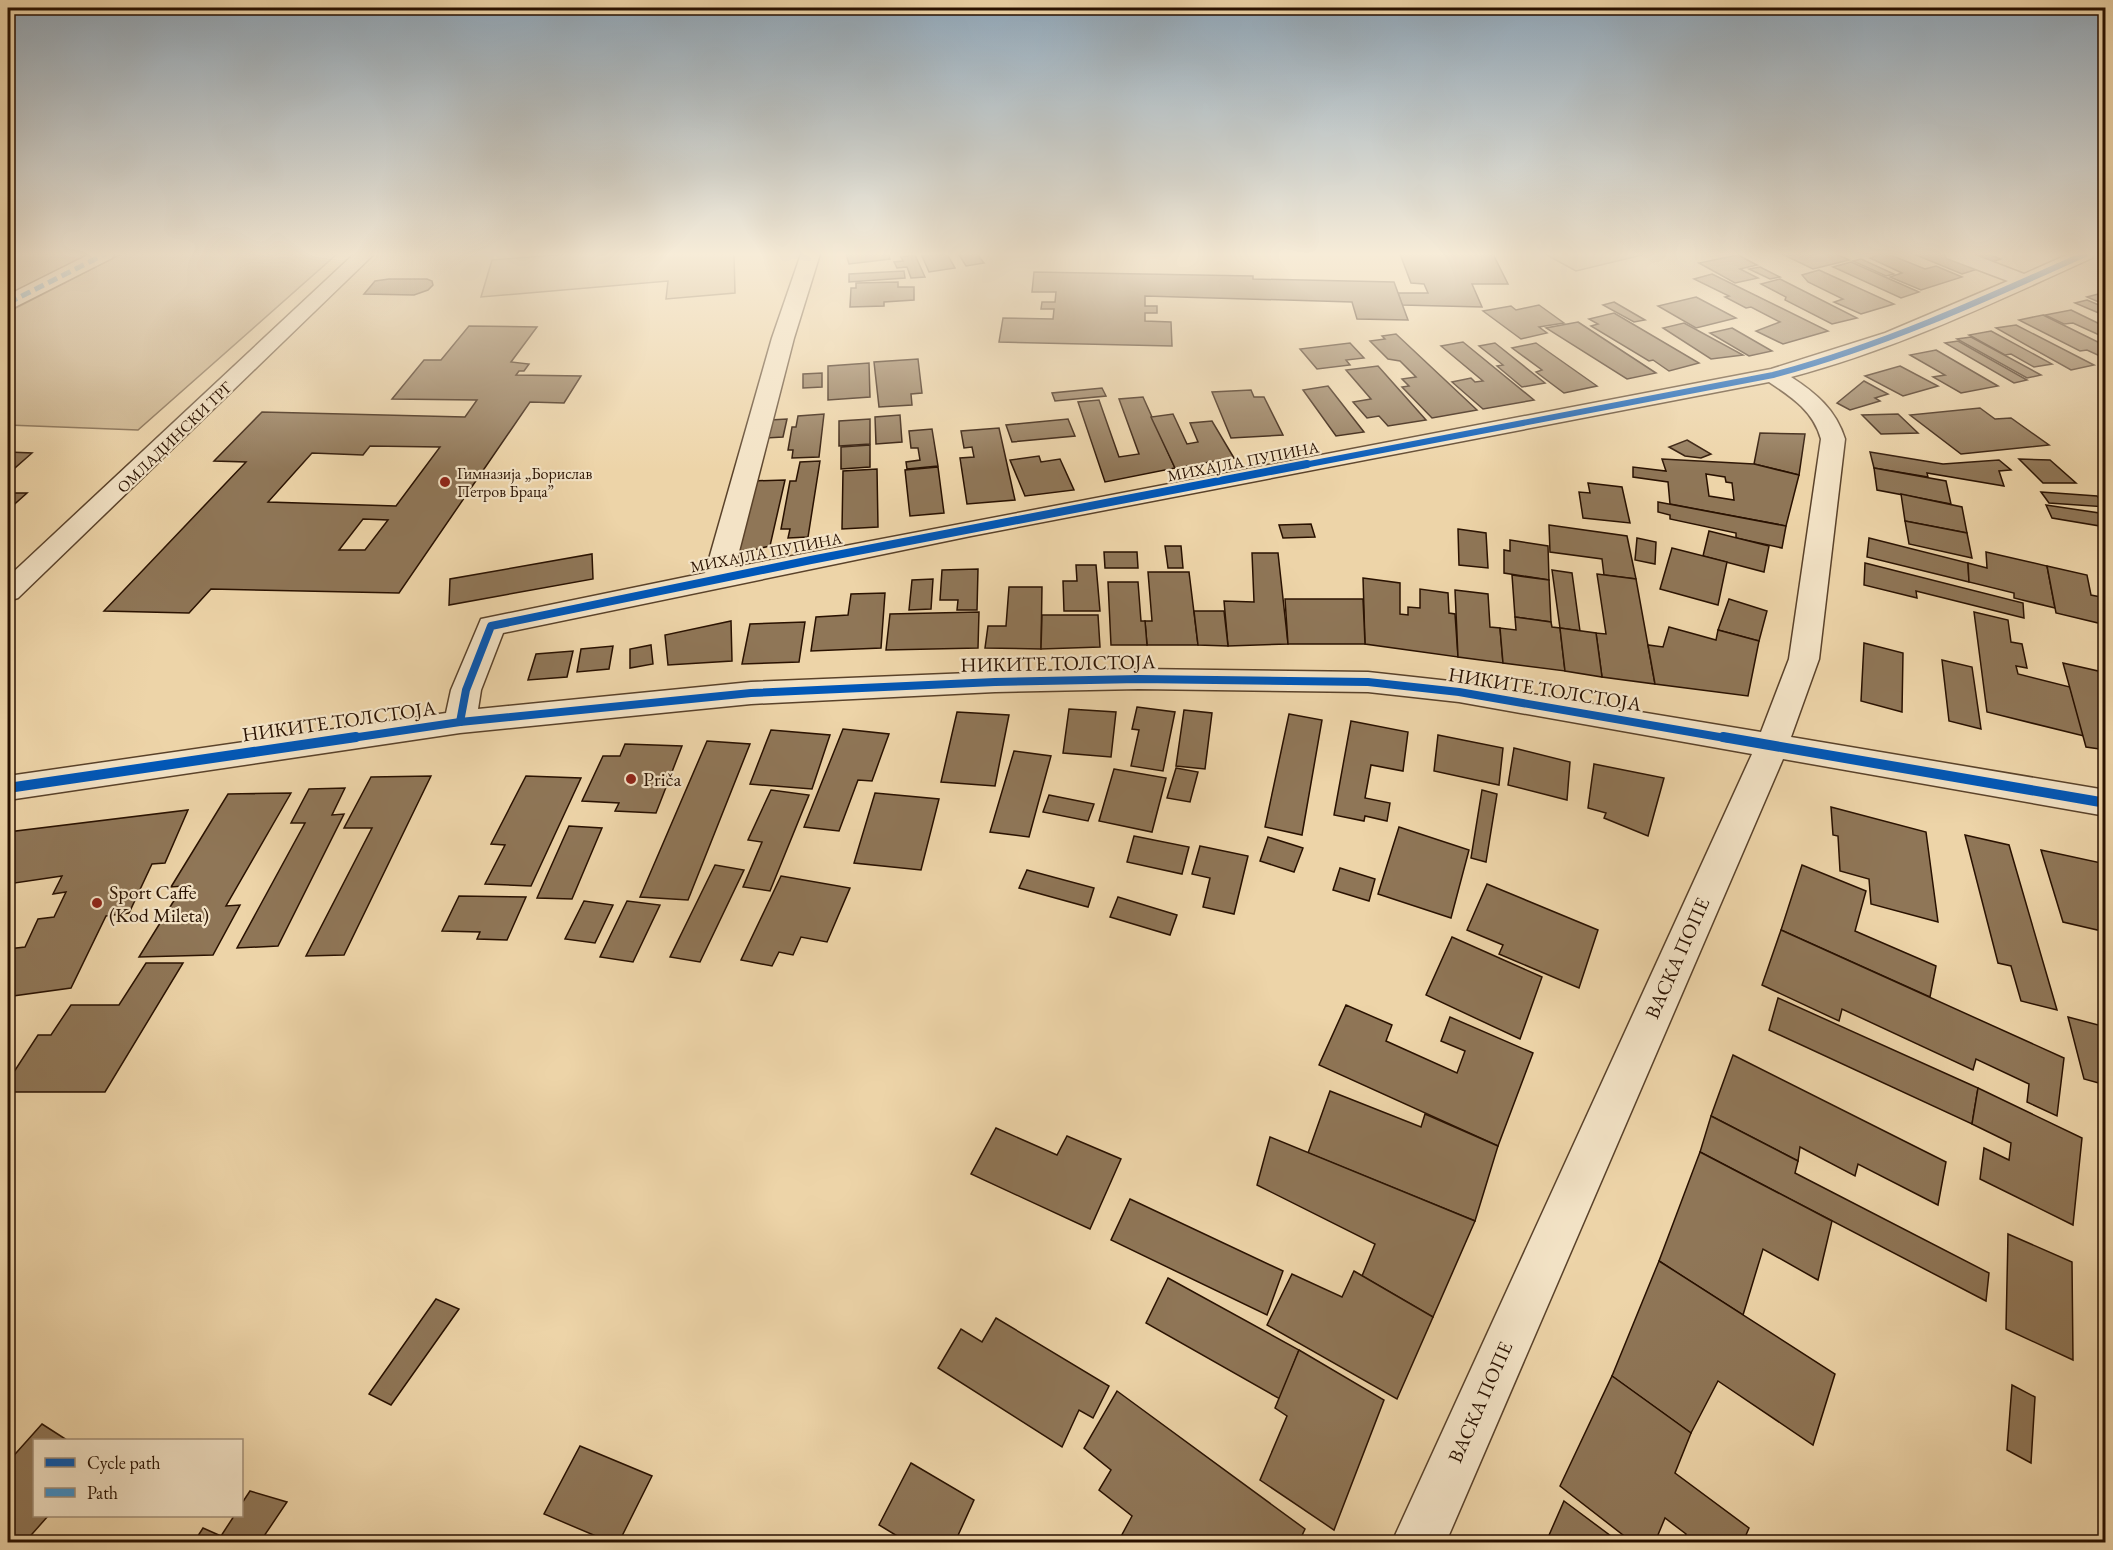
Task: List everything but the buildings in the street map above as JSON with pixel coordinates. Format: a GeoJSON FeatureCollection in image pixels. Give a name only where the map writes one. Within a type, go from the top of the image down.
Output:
{"type":"FeatureCollection","features":[{"type":"Feature","properties":{"kind":"street","name":"ОМЛАДИНСКИ ТРГ"},"geometry":{"type":"LineString","coordinates":[[8,592],[96,512],[290,326]]}},
{"type":"Feature","properties":{"kind":"street"},"geometry":{"type":"LineString","coordinates":[[718,577],[787,326]]}},
{"type":"Feature","properties":{"kind":"street","name":"МИХАЈЛА ПУПИНА"},"geometry":{"type":"LineString","coordinates":[[460,722],[466,690],[490,626],[718,577],[1773,375],[1813,365],[1916,326]]}},
{"type":"Feature","properties":{"kind":"street","name":"ВАСКА ПОПЕ"},"geometry":{"type":"LineString","coordinates":[[1419,1542],[1772,746],[1804,659],[1833,438],[1830,424],[1822,412],[1810,400],[1773,375]]}},
{"type":"Feature","properties":{"kind":"street","name":"НИКИТЕ ТОЛСТОЈА"},"geometry":{"type":"LineString","coordinates":[[8,788],[460,722],[751,693],[995,682],[1284,679],[1368,682],[1459,692],[2106,803]]}},
{"type":"Feature","properties":{"kind":"shaded area"},"geometry":{"type":"Polygon","coordinates":[[[8,326],[255,326],[138,430],[8,425],[8,326]]]}},
{"type":"Feature","properties":{"kind":"cycle path"},"geometry":{"type":"LineString","coordinates":[[460,722],[466,690],[491,626],[971,528],[1773,375],[1853,351],[1921,326]]}},
{"type":"Feature","properties":{"kind":"cycle path"},"geometry":{"type":"LineString","coordinates":[[8,788],[460,722],[751,693],[995,682],[1139,679],[1368,682],[1459,692],[2106,803]]}},
{"type":"Feature","properties":{"kind":"place","name":"Гимназија „Борислав Петров Браца”"},"geometry":{"type":"Point","coordinates":[445,482]}},
{"type":"Feature","properties":{"kind":"place","name":"Priča"},"geometry":{"type":"Point","coordinates":[631,779]}},
{"type":"Feature","properties":{"kind":"place","name":"Sport Caffe (Kod Mileta)"},"geometry":{"type":"Point","coordinates":[97,903]}}]}
